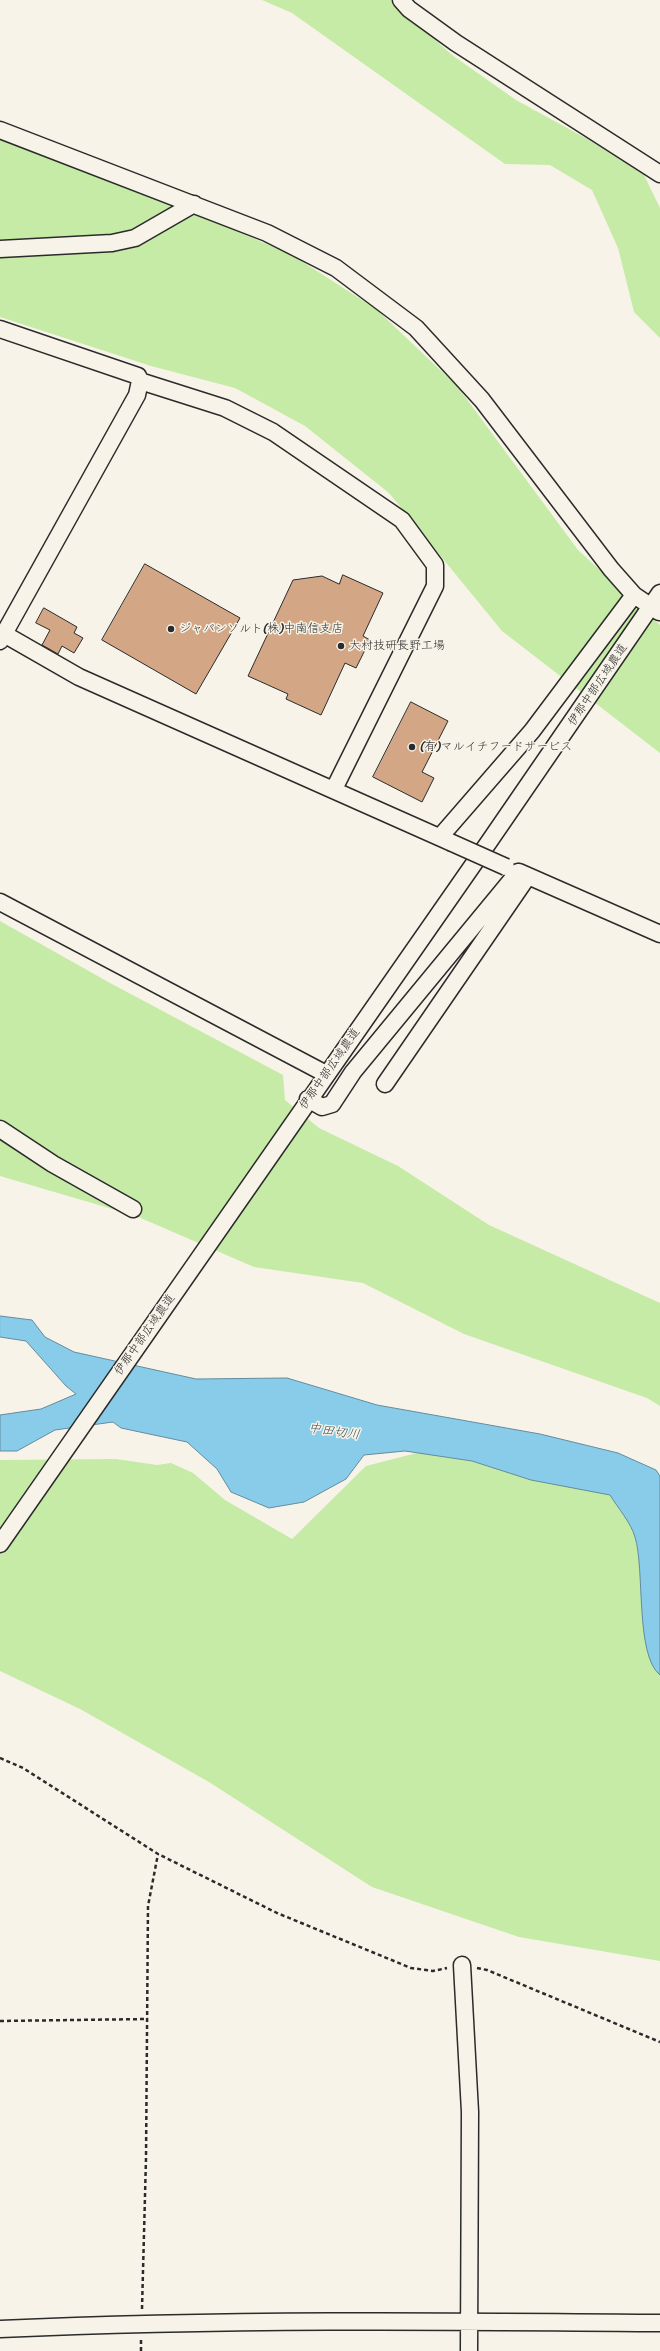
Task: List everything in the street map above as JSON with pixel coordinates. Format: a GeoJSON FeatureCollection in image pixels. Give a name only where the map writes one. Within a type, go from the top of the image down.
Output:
{"type":"FeatureCollection","features":[{"type":"Feature","properties":{"kind":"street"},"geometry":{"type":"LineString","coordinates":[[401,0],[409,9],[456,43],[660,174]]}},
{"type":"Feature","properties":{"kind":"street"},"geometry":{"type":"LineString","coordinates":[[0,130],[268,233],[336,268],[416,328],[482,400],[611,569],[634,595],[655,610]]}},
{"type":"Feature","properties":{"kind":"street"},"geometry":{"type":"LineString","coordinates":[[0,249],[112,243],[135,238],[194,204]]}},
{"type":"Feature","properties":{"kind":"street"},"geometry":{"type":"LineString","coordinates":[[0,329],[138,376],[140,381],[137,395],[2,638],[79,677],[660,934]]}},
{"type":"Feature","properties":{"kind":"street"},"geometry":{"type":"LineString","coordinates":[[140,381],[225,408],[273,432],[402,520],[435,565],[435,586],[334,789]]}},
{"type":"Feature","properties":{"kind":"street","name":"伊那中部広域農道"},"geometry":{"type":"LineString","coordinates":[[0,1544],[308,1099],[655,610],[660,593]]}},
{"type":"Feature","properties":{"kind":"street"},"geometry":{"type":"LineString","coordinates":[[445,839],[532,730],[634,595]]}},
{"type":"Feature","properties":{"kind":"street"},"geometry":{"type":"LineString","coordinates":[[385,1084],[517,872]]}},
{"type":"Feature","properties":{"kind":"street"},"geometry":{"type":"LineString","coordinates":[[308,1099],[322,1107],[332,1104],[353,1072],[517,872]]}},
{"type":"Feature","properties":{"kind":"street"},"geometry":{"type":"LineString","coordinates":[[0,902],[326,1074]]}},
{"type":"Feature","properties":{"kind":"street"},"geometry":{"type":"LineString","coordinates":[[0,1129],[53,1164],[133,1209]]}},
{"type":"Feature","properties":{"kind":"street"},"geometry":{"type":"LineString","coordinates":[[462,1965],[470,2112],[470,2321],[468,2351]]}},
{"type":"Feature","properties":{"kind":"street"},"geometry":{"type":"LineString","coordinates":[[0,2329],[141,2323],[470,2321],[660,2323]]}},
{"type":"Feature","properties":{"kind":"path"},"geometry":{"type":"LineString","coordinates":[[0,1758],[23,1768],[158,1854],[277,1913],[412,1968],[433,1971],[462,1965],[487,1970],[660,2042]]}},
{"type":"Feature","properties":{"kind":"path"},"geometry":{"type":"LineString","coordinates":[[141,2323],[148,2018],[148,1906],[158,1854]]}},
{"type":"Feature","properties":{"kind":"path"},"geometry":{"type":"LineString","coordinates":[[0,2021],[148,2018]]}},
{"type":"Feature","properties":{"kind":"green space"},"geometry":{"type":"Polygon","coordinates":[[[262,0],[391,0],[452,55],[516,100],[589,140],[644,175],[660,208],[660,338],[634,312],[618,248],[592,190],[550,165],[505,164],[292,13],[262,0]]]}},
{"type":"Feature","properties":{"kind":"green space"},"geometry":{"type":"Polygon","coordinates":[[[0,140],[158,197],[292,255],[376,309],[457,386],[578,550],[660,625],[660,753],[502,631],[389,493],[305,426],[235,388],[151,366],[0,317],[0,140]]]}},
{"type":"Feature","properties":{"kind":"green space"},"geometry":{"type":"Polygon","coordinates":[[[0,921],[110,983],[283,1075],[285,1100],[319,1128],[398,1166],[489,1225],[660,1303],[660,1406],[647,1398],[464,1334],[363,1283],[254,1267],[136,1216],[0,1176],[0,921]]]}},
{"type":"Feature","properties":{"kind":"green space"},"geometry":{"type":"Polygon","coordinates":[[[448,1445],[619,1486],[656,1537],[660,1619],[660,1961],[519,1937],[372,1887],[209,1782],[80,1709],[0,1671],[0,1460],[116,1459],[157,1465],[171,1463],[193,1473],[225,1500],[292,1539],[366,1466],[448,1445]]]}},
{"type":"Feature","properties":{"kind":"water","name":"中田切川"},"geometry":{"type":"Polygon","coordinates":[[[0,1316],[32,1320],[45,1337],[74,1352],[196,1379],[287,1378],[377,1405],[540,1434],[618,1453],[656,1470],[660,1476],[660,1675],[652,1665],[647,1650],[642,1610],[640,1569],[635,1537],[627,1521],[610,1495],[531,1480],[472,1461],[405,1451],[364,1455],[346,1479],[304,1502],[269,1508],[231,1492],[217,1469],[187,1442],[121,1428],[113,1422],[55,1430],[17,1451],[0,1451],[0,1415],[41,1409],[76,1394],[66,1386],[26,1341],[0,1337],[0,1316]]]}},
{"type":"Feature","properties":{"kind":"building","name":"ジャパンソルト(株)中南信支店"},"geometry":{"type":"Polygon","coordinates":[[[145,564],[240,618],[196,694],[102,640],[145,564]]]}},
{"type":"Feature","properties":{"kind":"building","name":"大村技研長野工場"},"geometry":{"type":"Polygon","coordinates":[[[343,575],[383,593],[363,636],[370,640],[356,668],[345,663],[321,715],[286,699],[288,694],[248,676],[293,580],[322,576],[339,584],[343,575]]]}},
{"type":"Feature","properties":{"kind":"building"},"geometry":{"type":"Polygon","coordinates":[[[44,608],[77,627],[74,633],[83,638],[74,653],[62,646],[58,654],[42,645],[50,630],[36,623],[44,608]]]}},
{"type":"Feature","properties":{"kind":"building","name":"(有)マルイチフードサービス"},"geometry":{"type":"Polygon","coordinates":[[[411,702],[448,721],[422,772],[434,778],[422,802],[373,777],[411,702]]]}},
{"type":"Feature","properties":{"kind":"place","name":"ジャパンソルト(株)中南信支店"},"geometry":{"type":"Point","coordinates":[171,629]}},
{"type":"Feature","properties":{"kind":"place","name":"大村技研長野工場"},"geometry":{"type":"Point","coordinates":[341,646]}},
{"type":"Feature","properties":{"kind":"place","name":"(有)マルイチフードサービス"},"geometry":{"type":"Point","coordinates":[412,747]}}]}
